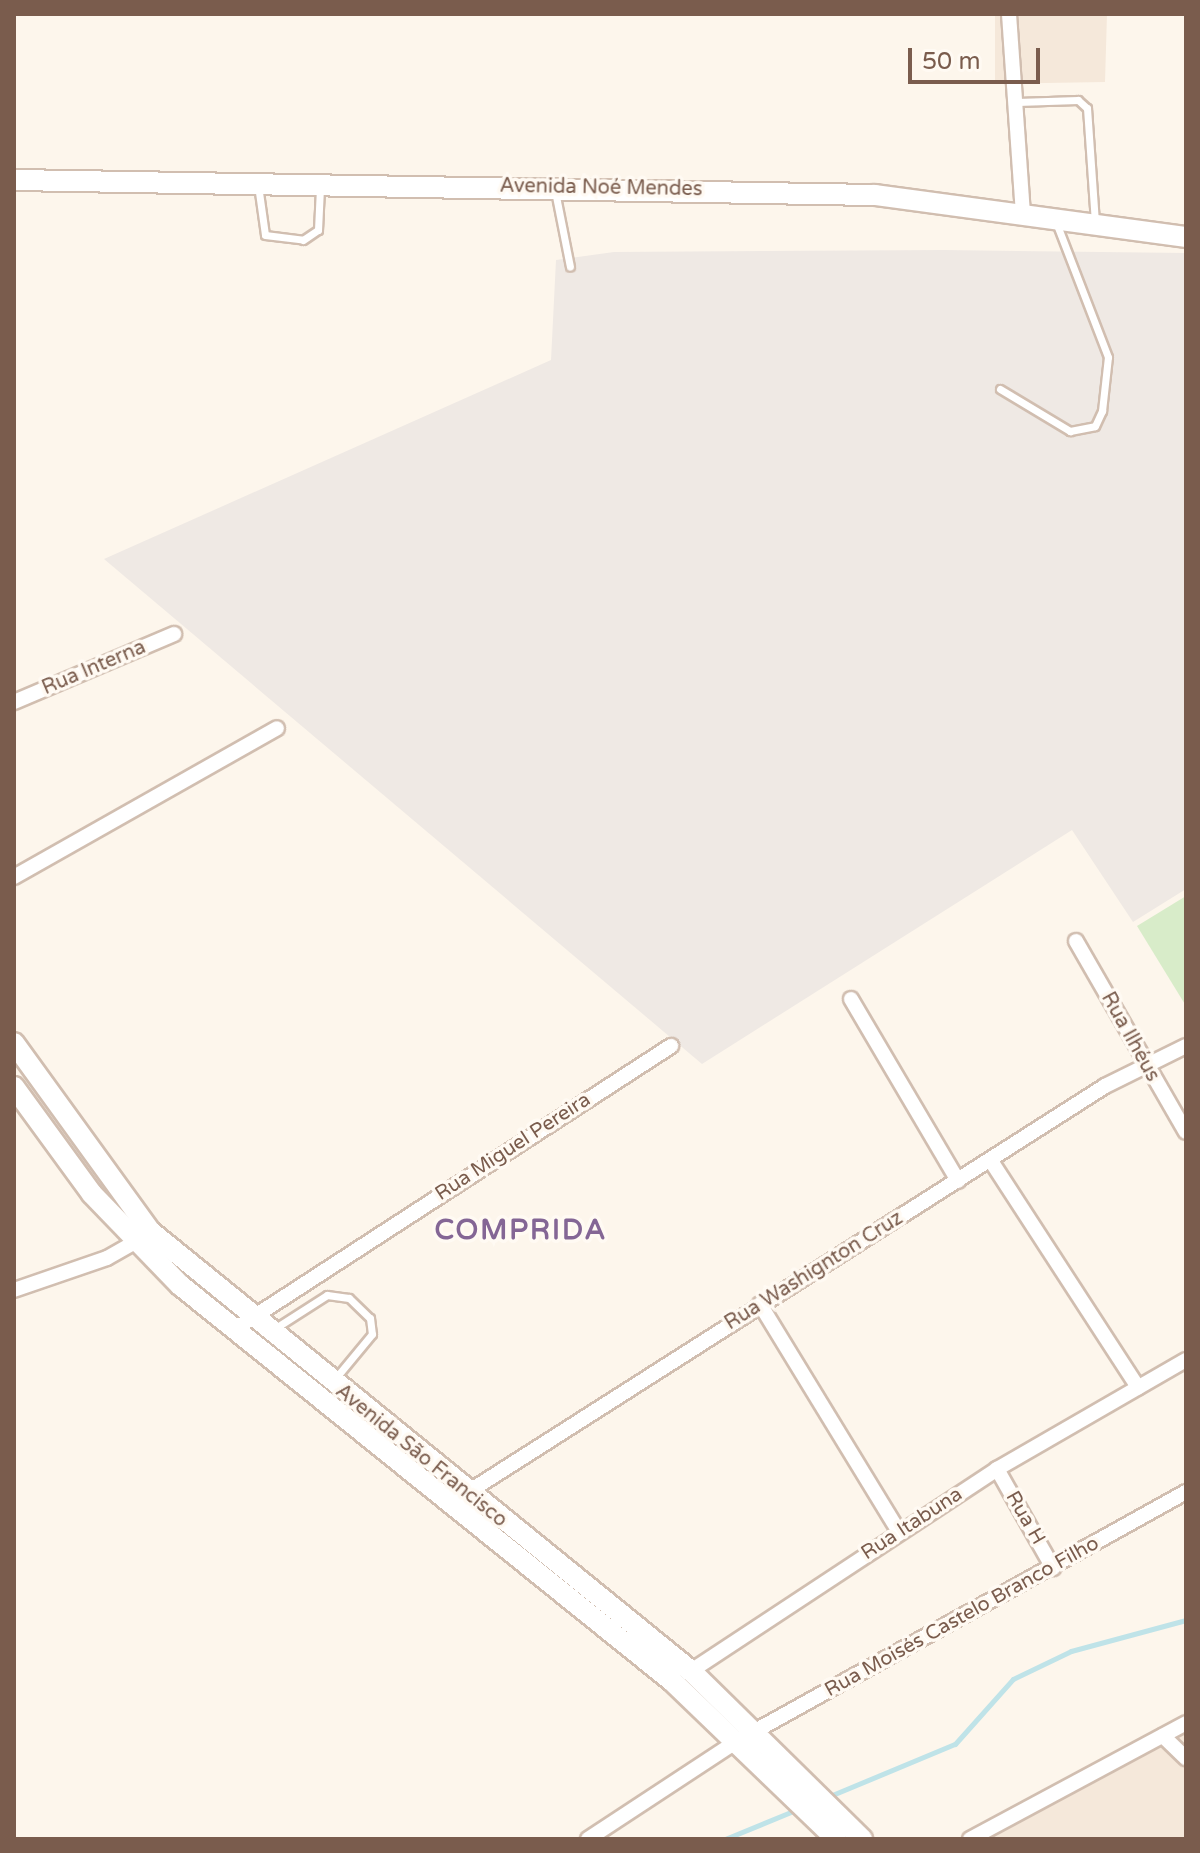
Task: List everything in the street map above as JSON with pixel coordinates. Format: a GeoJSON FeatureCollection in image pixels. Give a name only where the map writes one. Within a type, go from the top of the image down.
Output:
{"type":"FeatureCollection","features":[{"type":"Feature","properties":{"kind":"street"},"geometry":{"type":"LineString","coordinates":[[1009,14],[1023,212]]}},
{"type":"Feature","properties":{"kind":"street","name":"Avenida Noé Mendes"},"geometry":{"type":"LineString","coordinates":[[14,180],[554,185],[875,195],[1053,216],[1186,237]]}},
{"type":"Feature","properties":{"kind":"street","name":"Rua Interna"},"geometry":{"type":"LineString","coordinates":[[14,702],[174,634]]}},
{"type":"Feature","properties":{"kind":"street"},"geometry":{"type":"LineString","coordinates":[[14,877],[277,728]]}},
{"type":"Feature","properties":{"kind":"street","name":"Rua Ilhéus"},"geometry":{"type":"LineString","coordinates":[[1076,941],[1145,1067],[1186,1132]]}},
{"type":"Feature","properties":{"kind":"street"},"geometry":{"type":"LineString","coordinates":[[851,999],[958,1181]]}},
{"type":"Feature","properties":{"kind":"street","name":"Avenida São Francisco"},"geometry":{"type":"LineString","coordinates":[[14,1043],[143,1238]]}},
{"type":"Feature","properties":{"kind":"street","name":"Rua Miguel Pereira"},"geometry":{"type":"LineString","coordinates":[[242,1323],[671,1046]]}},
{"type":"Feature","properties":{"kind":"street","name":"Rua Washignton Cruz"},"geometry":{"type":"LineString","coordinates":[[451,1508],[466,1492],[760,1304],[1145,1067],[1186,1046]]}},
{"type":"Feature","properties":{"kind":"street","name":"Avenida São Francisco"},"geometry":{"type":"LineString","coordinates":[[14,1087],[143,1238],[242,1323],[466,1492],[691,1671],[757,1731],[836,1839]]}},
{"type":"Feature","properties":{"kind":"street"},"geometry":{"type":"LineString","coordinates":[[991,1161],[1138,1387]]}},
{"type":"Feature","properties":{"kind":"street"},"geometry":{"type":"LineString","coordinates":[[14,1290],[143,1238]]}},
{"type":"Feature","properties":{"kind":"street"},"geometry":{"type":"LineString","coordinates":[[760,1304],[899,1532]]}},
{"type":"Feature","properties":{"kind":"street","name":"Avenida São Francisco"},"geometry":{"type":"LineString","coordinates":[[242,1323],[269,1333],[451,1508],[860,1838]]}},
{"type":"Feature","properties":{"kind":"street","name":"Rua Itabuna"},"geometry":{"type":"LineString","coordinates":[[691,1671],[997,1469],[1186,1360]]}},
{"type":"Feature","properties":{"kind":"street","name":"Rua H"},"geometry":{"type":"LineString","coordinates":[[997,1469],[1053,1568]]}},
{"type":"Feature","properties":{"kind":"street","name":"Rua Moisés Castelo Branco Filho"},"geometry":{"type":"LineString","coordinates":[[588,1839],[737,1741],[1186,1492]]}},
{"type":"Feature","properties":{"kind":"street"},"geometry":{"type":"LineString","coordinates":[[970,1839],[1186,1723]]}},
{"type":"Feature","properties":{"kind":"street"},"geometry":{"type":"LineString","coordinates":[[1163,1736],[1186,1758]]}},
{"type":"Feature","properties":{"kind":"lane"},"geometry":{"type":"LineString","coordinates":[[1017,102],[1078,100],[1087,108],[1095,223]]}},
{"type":"Feature","properties":{"kind":"lane"},"geometry":{"type":"LineString","coordinates":[[257,183],[265,235],[303,240],[318,230],[320,184]]}},
{"type":"Feature","properties":{"kind":"lane"},"geometry":{"type":"LineString","coordinates":[[554,185],[570,267]]}},
{"type":"Feature","properties":{"kind":"lane"},"geometry":{"type":"LineString","coordinates":[[1000,389],[1070,431],[1095,426],[1102,411],[1108,357],[1053,216]]}},
{"type":"Feature","properties":{"kind":"lane"},"geometry":{"type":"LineString","coordinates":[[269,1333],[327,1295],[349,1298],[370,1318],[372,1334],[334,1395]]}},
{"type":"Feature","properties":{"kind":"shaded area"},"geometry":{"type":"Polygon","coordinates":[[[995,14],[1107,14],[1105,82],[995,84],[995,14]]]}},
{"type":"Feature","properties":{"kind":"shaded area"},"geometry":{"type":"Polygon","coordinates":[[[944,250],[1186,253],[1186,889],[1133,922],[1072,830],[702,1064],[104,559],[551,360],[556,260],[614,252],[944,250]]]}},
{"type":"Feature","properties":{"kind":"shaded area"},"geometry":{"type":"Polygon","coordinates":[[[1186,1723],[1186,1839],[970,1839],[1186,1723]]]}},
{"type":"Feature","properties":{"kind":"green space"},"geometry":{"type":"Polygon","coordinates":[[[1186,896],[1186,1006],[1137,926],[1186,896]]]}},
{"type":"Feature","properties":{"kind":"waterway"},"geometry":{"type":"LineString","coordinates":[[825,1798],[955,1744],[1013,1679],[1071,1651],[1186,1620]]}},
{"type":"Feature","properties":{"kind":"waterway"},"geometry":{"type":"LineString","coordinates":[[725,1839],[798,1809]]}},
{"type":"Feature","properties":{"kind":"district","name":"COMPRIDA"},"geometry":{"type":"Point","coordinates":[521,1230]}}]}
